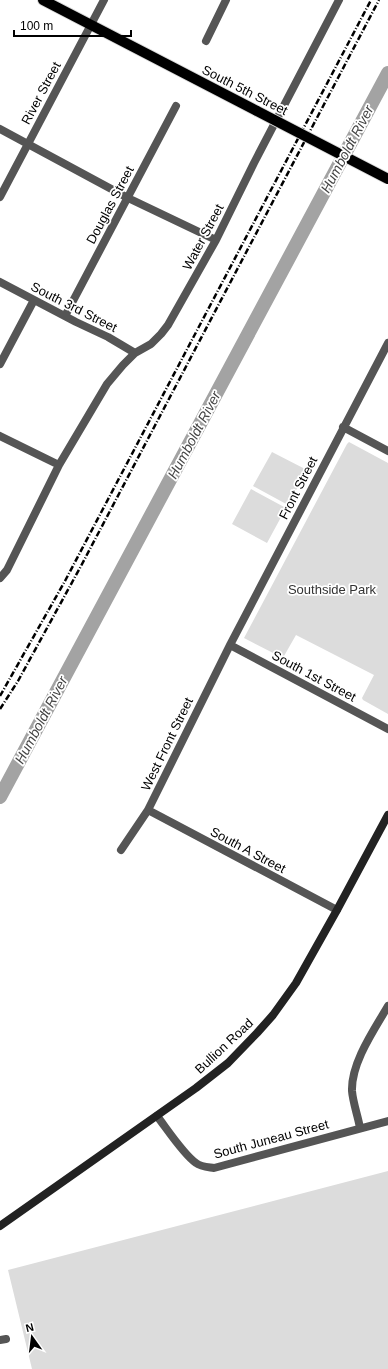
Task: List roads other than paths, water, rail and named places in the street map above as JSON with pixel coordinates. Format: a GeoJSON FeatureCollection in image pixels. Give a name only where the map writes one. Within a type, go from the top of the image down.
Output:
{"type":"FeatureCollection","features":[{"type":"Feature","properties":{"kind":"main road","name":"South 5th Street"},"geometry":{"type":"LineString","coordinates":[[43,0],[388,179]]}},
{"type":"Feature","properties":{"kind":"street","name":"River Street"},"geometry":{"type":"LineString","coordinates":[[0,197],[104,0]]}},
{"type":"Feature","properties":{"kind":"street"},"geometry":{"type":"LineString","coordinates":[[206,41],[226,0]]}},
{"type":"Feature","properties":{"kind":"street","name":"Water Street"},"geometry":{"type":"LineString","coordinates":[[0,578],[7,570],[59,464],[107,384],[123,365],[151,344],[161,334],[216,240],[337,1]]}},
{"type":"Feature","properties":{"kind":"street","name":"Douglas Street"},"geometry":{"type":"LineString","coordinates":[[65,316],[176,106]]}},
{"type":"Feature","properties":{"kind":"street"},"geometry":{"type":"LineString","coordinates":[[0,128],[128,198],[216,240]]}},
{"type":"Feature","properties":{"kind":"street","name":"South 3rd Street"},"geometry":{"type":"LineString","coordinates":[[0,282],[108,337],[136,354]]}},
{"type":"Feature","properties":{"kind":"street"},"geometry":{"type":"LineString","coordinates":[[0,364],[34,300]]}},
{"type":"Feature","properties":{"kind":"street","name":"Front Street"},"geometry":{"type":"LineString","coordinates":[[230,645],[388,342]]}},
{"type":"Feature","properties":{"kind":"street"},"geometry":{"type":"LineString","coordinates":[[343,427],[388,451]]}},
{"type":"Feature","properties":{"kind":"street"},"geometry":{"type":"LineString","coordinates":[[0,436],[59,464]]}},
{"type":"Feature","properties":{"kind":"street","name":"South 1st Street"},"geometry":{"type":"LineString","coordinates":[[230,645],[388,729]]}},
{"type":"Feature","properties":{"kind":"street","name":"West Front Street"},"geometry":{"type":"LineString","coordinates":[[121,850],[148,810],[230,645]]}},
{"type":"Feature","properties":{"kind":"street","name":"South A Street"},"geometry":{"type":"LineString","coordinates":[[148,810],[337,910]]}},
{"type":"Feature","properties":{"kind":"street","name":"Bullion Road"},"geometry":{"type":"LineString","coordinates":[[0,1226],[157,1116],[228,1063],[273,1015],[296,983],[388,815]]}},
{"type":"Feature","properties":{"kind":"street"},"geometry":{"type":"LineString","coordinates":[[360,1128],[352,1092],[352,1080],[355,1068],[388,1006]]}},
{"type":"Feature","properties":{"kind":"street","name":"South Juneau Street"},"geometry":{"type":"LineString","coordinates":[[157,1116],[190,1158],[197,1164],[214,1168],[388,1121]]}},
{"type":"Feature","properties":{"kind":"waterway","name":"Humboldt River"},"geometry":{"type":"LineString","coordinates":[[0,797],[388,73]]}},
{"type":"Feature","properties":{"kind":"railway"},"geometry":{"type":"LineString","coordinates":[[0,696],[65,581],[371,0]]}},
{"type":"Feature","properties":{"kind":"railway"},"geometry":{"type":"LineString","coordinates":[[0,709],[18,681],[81,566],[379,0]]}},
{"type":"Feature","properties":{"kind":"park label","name":"Southside Park"},"geometry":{"type":"Point","coordinates":[332,589]}}]}
